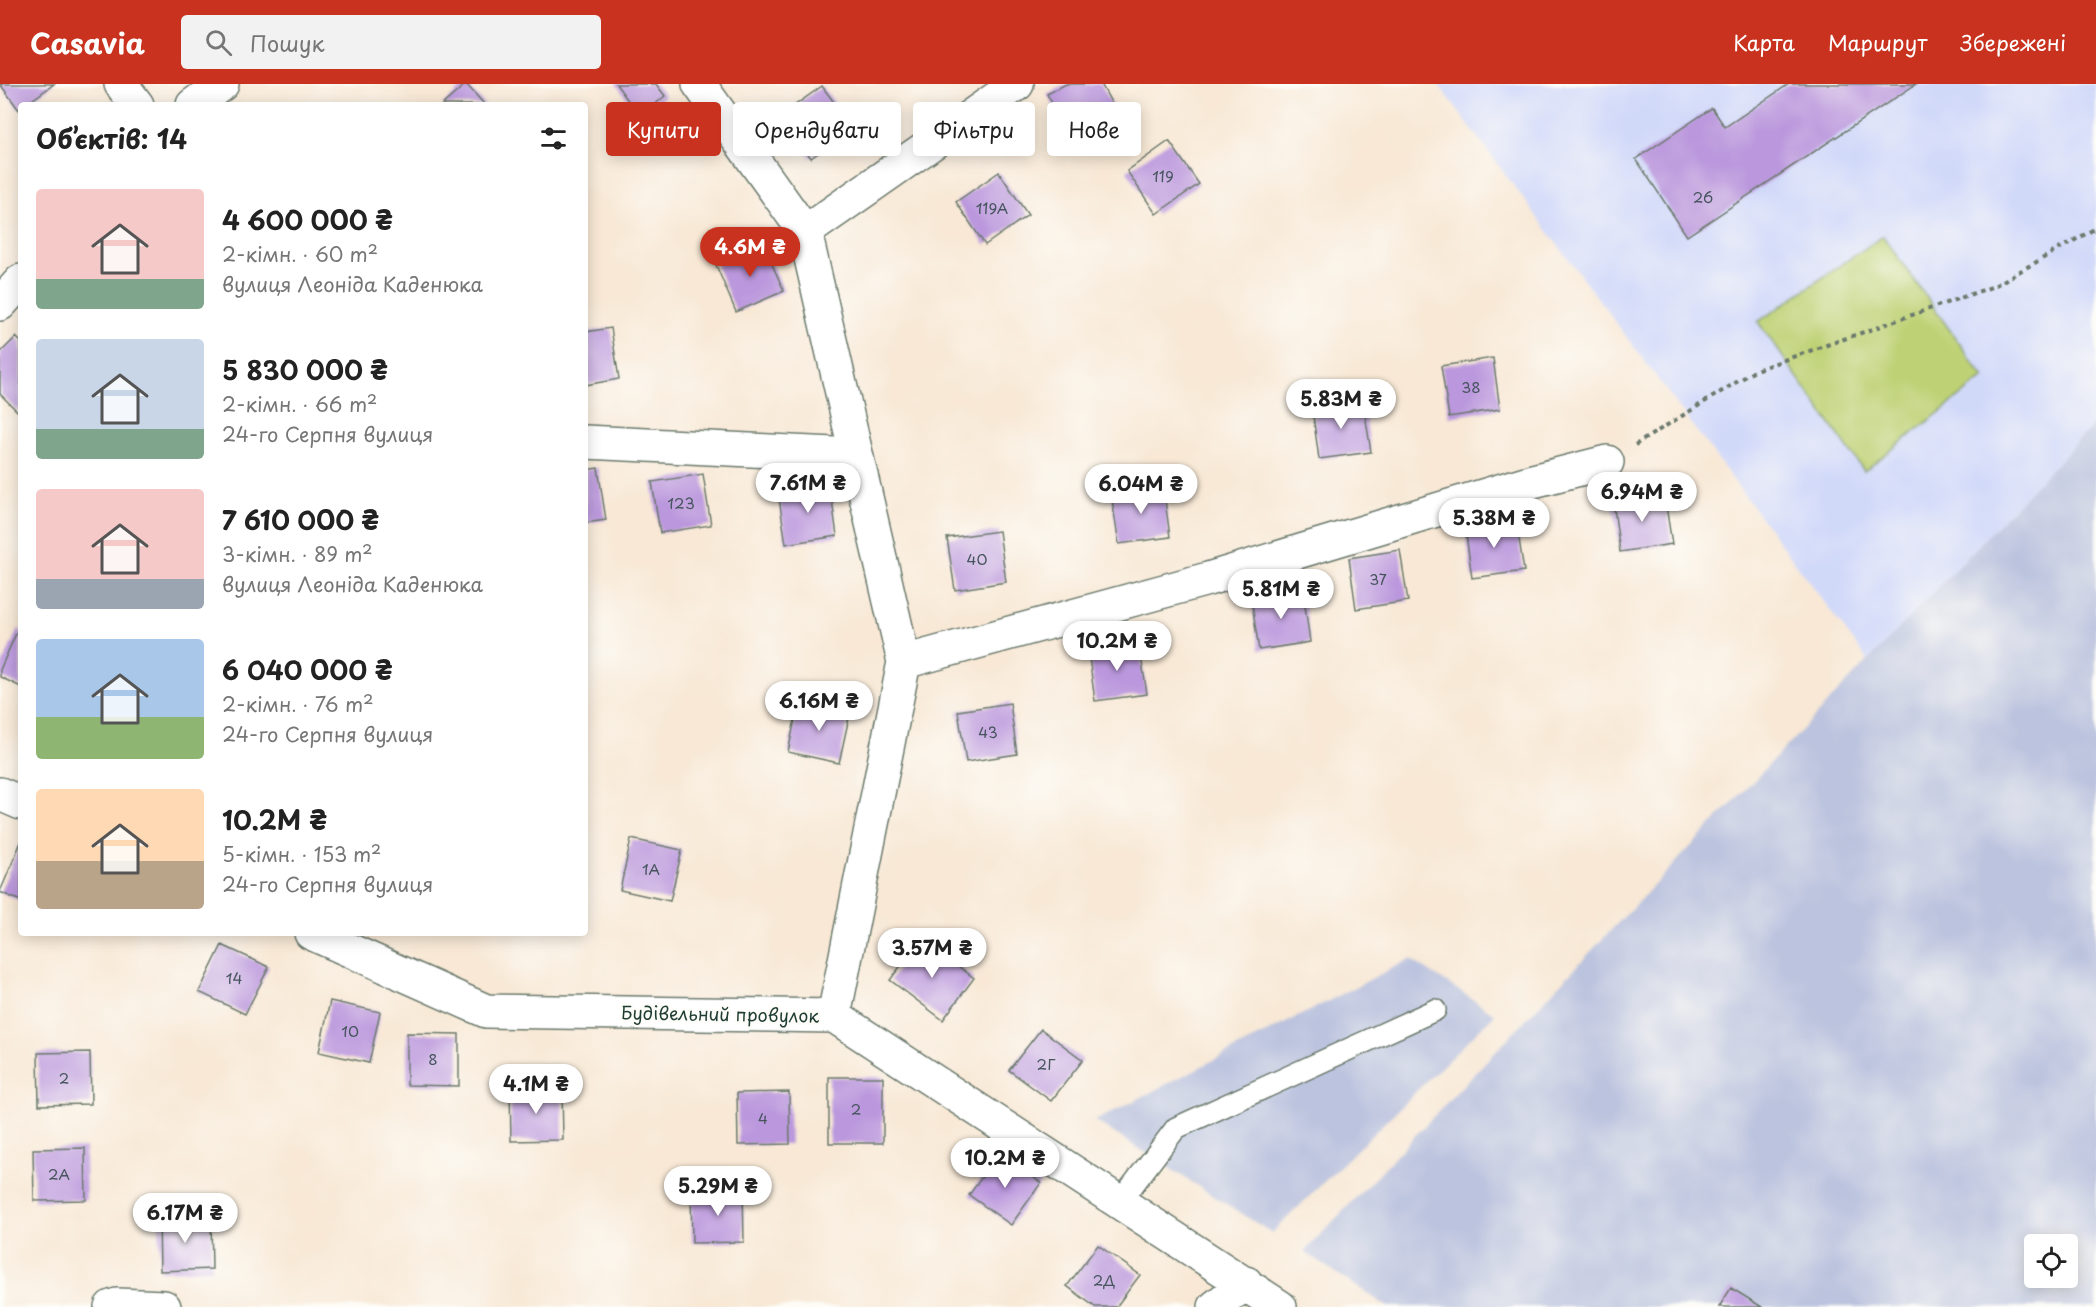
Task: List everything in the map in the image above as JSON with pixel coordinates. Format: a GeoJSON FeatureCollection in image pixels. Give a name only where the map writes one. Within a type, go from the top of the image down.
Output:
{"type":"FeatureCollection","features":[{"type":"Feature","properties":{"kind":"street"},"geometry":{"type":"LineString","coordinates":[[122,84],[135,102]]}},
{"type":"Feature","properties":{"kind":"street"},"geometry":{"type":"LineString","coordinates":[[197,102],[222,84]]}},
{"type":"Feature","properties":{"kind":"street"},"geometry":{"type":"LineString","coordinates":[[699,84],[805,232],[904,662],[834,1016]]}},
{"type":"Feature","properties":{"kind":"street"},"geometry":{"type":"LineString","coordinates":[[805,232],[1017,84]]}},
{"type":"Feature","properties":{"kind":"street"},"geometry":{"type":"LineString","coordinates":[[0,304],[18,284]]}},
{"type":"Feature","properties":{"kind":"street"},"geometry":{"type":"LineString","coordinates":[[588,442],[856,455]]}},
{"type":"Feature","properties":{"kind":"street"},"geometry":{"type":"LineString","coordinates":[[904,662],[1208,579],[1529,482],[1607,462]]}},
{"type":"Feature","properties":{"kind":"street"},"geometry":{"type":"LineString","coordinates":[[0,794],[18,802]]}},
{"type":"Feature","properties":{"kind":"street","name":"Будівельний провулок"},"geometry":{"type":"LineString","coordinates":[[318,936],[486,1011],[834,1016],[1280,1307]]}},
{"type":"Feature","properties":{"kind":"street"},"geometry":{"type":"LineString","coordinates":[[1215,1307],[1246,1283]]}},
{"type":"Feature","properties":{"kind":"street"},"geometry":{"type":"LineString","coordinates":[[111,1307],[117,1305],[164,1307]]}},
{"type":"Feature","properties":{"kind":"lane"},"geometry":{"type":"LineString","coordinates":[[1120,1202],[1176,1128],[1435,1010]]}},
{"type":"Feature","properties":{"kind":"path"},"geometry":{"type":"LineString","coordinates":[[1607,462],[1756,370],[1994,286],[2096,228]]}},
{"type":"Feature","properties":{"kind":"shaded area"},"geometry":{"type":"Polygon","coordinates":[[[1438,84],[2096,84],[2096,422],[1868,661],[1438,84]]]}},
{"type":"Feature","properties":{"kind":"shaded area"},"geometry":{"type":"Polygon","coordinates":[[[2096,422],[2096,1307],[1388,1307],[1304,1252],[2096,422]]]}},
{"type":"Feature","properties":{"kind":"shaded area"},"geometry":{"type":"Polygon","coordinates":[[[1410,959],[1495,1014],[1272,1233],[1095,1121],[1410,959]]]}},
{"type":"Feature","properties":{"kind":"green space"},"geometry":{"type":"Polygon","coordinates":[[[1883,236],[1984,378],[1864,471],[1758,322],[1883,236]]]}},
{"type":"Feature","properties":{"kind":"building"},"geometry":{"type":"Polygon","coordinates":[[[0,84],[54,84],[29,102],[18,102],[18,109],[0,84]]]}},
{"type":"Feature","properties":{"kind":"building"},"geometry":{"type":"Polygon","coordinates":[[[466,84],[482,102],[445,102],[466,84]]]}},
{"type":"Feature","properties":{"kind":"building"},"geometry":{"type":"Polygon","coordinates":[[[616,84],[656,84],[665,96],[658,102],[629,102],[616,84]]]}},
{"type":"Feature","properties":{"kind":"building"},"geometry":{"type":"Polygon","coordinates":[[[1066,84],[1101,84],[1111,102],[1051,102],[1047,94],[1066,84]]]}},
{"type":"Feature","properties":{"kind":"building"},"geometry":{"type":"Polygon","coordinates":[[[1789,84],[1916,84],[1687,236],[1636,159],[1712,108],[1725,127],[1789,84]]]}},
{"type":"Feature","properties":{"kind":"building"},"geometry":{"type":"Polygon","coordinates":[[[822,86],[834,102],[800,102],[822,86]]]}},
{"type":"Feature","properties":{"kind":"building"},"geometry":{"type":"Polygon","coordinates":[[[1169,141],[1199,184],[1156,214],[1127,171],[1169,141]]]}},
{"type":"Feature","properties":{"kind":"building"},"geometry":{"type":"Polygon","coordinates":[[[999,172],[1028,215],[985,245],[956,202],[999,172]]]}},
{"type":"Feature","properties":{"kind":"building"},"geometry":{"type":"Polygon","coordinates":[[[763,244],[784,291],[736,312],[716,265],[763,244]]]}},
{"type":"Feature","properties":{"kind":"building"},"geometry":{"type":"Polygon","coordinates":[[[611,328],[619,379],[588,384],[588,332],[611,328]]]}},
{"type":"Feature","properties":{"kind":"building"},"geometry":{"type":"Polygon","coordinates":[[[16,337],[18,339],[17,411],[0,394],[0,353],[16,337]]]}},
{"type":"Feature","properties":{"kind":"building"},"geometry":{"type":"Polygon","coordinates":[[[1493,358],[1500,409],[1449,417],[1441,366],[1493,358]]]}},
{"type":"Feature","properties":{"kind":"building"},"geometry":{"type":"Polygon","coordinates":[[[1363,401],[1371,452],[1319,459],[1312,408],[1363,401]]]}},
{"type":"Feature","properties":{"kind":"building"},"geometry":{"type":"Polygon","coordinates":[[[598,468],[606,520],[588,523],[588,470],[598,468]]]}},
{"type":"Feature","properties":{"kind":"building"},"geometry":{"type":"Polygon","coordinates":[[[703,474],[711,525],[660,533],[652,482],[703,474]]]}},
{"type":"Feature","properties":{"kind":"building"},"geometry":{"type":"Polygon","coordinates":[[[830,485],[837,536],[786,544],[778,492],[830,485]]]}},
{"type":"Feature","properties":{"kind":"building"},"geometry":{"type":"Polygon","coordinates":[[[1163,485],[1170,537],[1119,544],[1111,493],[1163,485]]]}},
{"type":"Feature","properties":{"kind":"building"},"geometry":{"type":"Polygon","coordinates":[[[1664,493],[1672,544],[1620,552],[1613,501],[1664,493]]]}},
{"type":"Feature","properties":{"kind":"building"},"geometry":{"type":"Polygon","coordinates":[[[1516,520],[1524,571],[1472,578],[1465,527],[1516,520]]]}},
{"type":"Feature","properties":{"kind":"building"},"geometry":{"type":"Polygon","coordinates":[[[999,531],[1006,582],[955,590],[947,538],[999,531]]]}},
{"type":"Feature","properties":{"kind":"building"},"geometry":{"type":"Polygon","coordinates":[[[1400,550],[1408,601],[1356,609],[1349,558],[1400,550]]]}},
{"type":"Feature","properties":{"kind":"building"},"geometry":{"type":"Polygon","coordinates":[[[1303,591],[1310,642],[1259,650],[1251,598],[1303,591]]]}},
{"type":"Feature","properties":{"kind":"building"},"geometry":{"type":"Polygon","coordinates":[[[18,629],[18,686],[0,677],[0,670],[18,629]]]}},
{"type":"Feature","properties":{"kind":"building"},"geometry":{"type":"Polygon","coordinates":[[[1139,643],[1147,694],[1095,701],[1088,650],[1139,643]]]}},
{"type":"Feature","properties":{"kind":"building"},"geometry":{"type":"Polygon","coordinates":[[[799,701],[850,713],[839,763],[788,752],[799,701]]]}},
{"type":"Feature","properties":{"kind":"building"},"geometry":{"type":"Polygon","coordinates":[[[1010,703],[1017,754],[966,762],[958,711],[1010,703]]]}},
{"type":"Feature","properties":{"kind":"building"},"geometry":{"type":"Polygon","coordinates":[[[631,839],[682,850],[670,901],[620,890],[631,839]]]}},
{"type":"Feature","properties":{"kind":"building"},"geometry":{"type":"Polygon","coordinates":[[[18,849],[18,900],[0,892],[18,849]]]}},
{"type":"Feature","properties":{"kind":"building"},"geometry":{"type":"Polygon","coordinates":[[[921,939],[974,978],[943,1020],[890,980],[921,939]]]}},
{"type":"Feature","properties":{"kind":"building"},"geometry":{"type":"Polygon","coordinates":[[[222,945],[269,967],[245,1014],[199,992],[222,945]]]}},
{"type":"Feature","properties":{"kind":"building"},"geometry":{"type":"Polygon","coordinates":[[[330,1001],[380,1012],[369,1063],[319,1052],[330,1001]]]}},
{"type":"Feature","properties":{"kind":"building"},"geometry":{"type":"Polygon","coordinates":[[[1041,1029],[1083,1060],[1051,1101],[1009,1070],[1041,1029]]]}},
{"type":"Feature","properties":{"kind":"building"},"geometry":{"type":"Polygon","coordinates":[[[407,1033],[459,1034],[459,1086],[407,1085],[407,1033]]]}},
{"type":"Feature","properties":{"kind":"building"},"geometry":{"type":"Polygon","coordinates":[[[90,1052],[91,1104],[39,1105],[38,1053],[90,1052]]]}},
{"type":"Feature","properties":{"kind":"building"},"geometry":{"type":"Polygon","coordinates":[[[829,1077],[883,1077],[883,1143],[829,1143],[829,1077]]]}},
{"type":"Feature","properties":{"kind":"building"},"geometry":{"type":"Polygon","coordinates":[[[562,1088],[563,1140],[511,1141],[510,1089],[562,1088]]]}},
{"type":"Feature","properties":{"kind":"building"},"geometry":{"type":"Polygon","coordinates":[[[789,1092],[790,1144],[738,1145],[737,1093],[789,1092]]]}},
{"type":"Feature","properties":{"kind":"building"},"geometry":{"type":"Polygon","coordinates":[[[85,1148],[86,1200],[34,1201],[33,1149],[85,1148]]]}},
{"type":"Feature","properties":{"kind":"building"},"geometry":{"type":"Polygon","coordinates":[[[999,1153],[1041,1183],[1011,1225],[969,1195],[999,1153]]]}},
{"type":"Feature","properties":{"kind":"building"},"geometry":{"type":"Polygon","coordinates":[[[743,1190],[744,1242],[692,1243],[691,1192],[743,1190]]]}},
{"type":"Feature","properties":{"kind":"building"},"geometry":{"type":"Polygon","coordinates":[[[211,1218],[212,1269],[160,1271],[159,1219],[211,1218]]]}},
{"type":"Feature","properties":{"kind":"building"},"geometry":{"type":"Polygon","coordinates":[[[1098,1245],[1140,1275],[1116,1307],[1095,1307],[1067,1286],[1098,1245]]]}},
{"type":"Feature","properties":{"kind":"building"},"geometry":{"type":"Polygon","coordinates":[[[1731,1288],[1762,1307],[1719,1307],[1731,1288]]]}}]}
